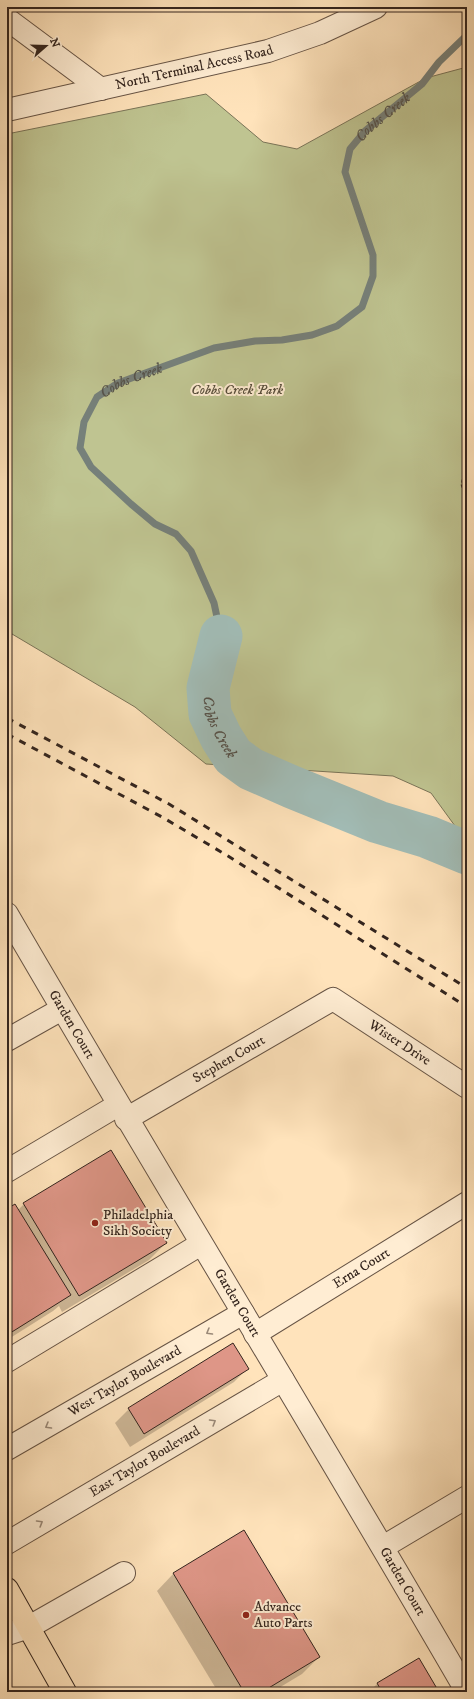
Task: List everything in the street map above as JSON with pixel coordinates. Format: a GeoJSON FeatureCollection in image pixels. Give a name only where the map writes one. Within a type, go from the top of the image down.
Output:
{"type":"FeatureCollection","features":[{"type":"Feature","properties":{"kind":"main road"},"geometry":{"type":"LineString","coordinates":[[7,1589],[64,1692]]}},
{"type":"Feature","properties":{"kind":"street","name":"North Terminal Access Road"},"geometry":{"type":"LineString","coordinates":[[11,106],[101,89],[275,49],[320,33],[376,7]]}},
{"type":"Feature","properties":{"kind":"street"},"geometry":{"type":"LineString","coordinates":[[7,19],[101,89]]}},
{"type":"Feature","properties":{"kind":"street","name":"Garden Court"},"geometry":{"type":"LineString","coordinates":[[7,914],[122,1112],[383,1547],[467,1692]]}},
{"type":"Feature","properties":{"kind":"street","name":"Wister Drive"},"geometry":{"type":"LineString","coordinates":[[333,999],[467,1087]]}},
{"type":"Feature","properties":{"kind":"street","name":"Stephen Court"},"geometry":{"type":"LineString","coordinates":[[7,1171],[122,1112],[333,999]]}},
{"type":"Feature","properties":{"kind":"street"},"geometry":{"type":"LineString","coordinates":[[10,1033],[62,1009]]}},
{"type":"Feature","properties":{"kind":"street","name":"Erna Court"},"geometry":{"type":"LineString","coordinates":[[255,1334],[467,1203]]}},
{"type":"Feature","properties":{"kind":"street"},"geometry":{"type":"LineString","coordinates":[[7,1361],[201,1244]]}},
{"type":"Feature","properties":{"kind":"street","name":"West Taylor Boulevard"},"geometry":{"type":"LineString","coordinates":[[7,1449],[243,1313]]}},
{"type":"Feature","properties":{"kind":"street","name":"East Taylor Boulevard"},"geometry":{"type":"LineString","coordinates":[[7,1543],[283,1380]]}},
{"type":"Feature","properties":{"kind":"street"},"geometry":{"type":"LineString","coordinates":[[383,1547],[467,1497]]}},
{"type":"Feature","properties":{"kind":"street"},"geometry":{"type":"LineString","coordinates":[[7,1634],[29,1627],[124,1573]]}},
{"type":"Feature","properties":{"kind":"street"},"geometry":{"type":"LineString","coordinates":[[7,1649],[29,1627]]}},
{"type":"Feature","properties":{"kind":"path"},"geometry":{"type":"LineString","coordinates":[[467,456],[462,485],[467,502]]}},
{"type":"Feature","properties":{"kind":"green space","name":"Cobbs Creek Park"},"geometry":{"type":"Polygon","coordinates":[[[467,67],[467,839],[463,837],[431,793],[393,776],[206,764],[135,707],[7,631],[7,134],[206,94],[263,142],[297,149],[426,78],[467,67]]]}},
{"type":"Feature","properties":{"kind":"building","name":"Philadelphia Sikh Society"},"geometry":{"type":"Polygon","coordinates":[[[111,1150],[167,1243],[79,1296],[23,1203],[111,1150]]]}},
{"type":"Feature","properties":{"kind":"building"},"geometry":{"type":"Polygon","coordinates":[[[15,1204],[71,1295],[7,1335],[7,1209],[15,1204]]]}},
{"type":"Feature","properties":{"kind":"building"},"geometry":{"type":"Polygon","coordinates":[[[233,1343],[249,1369],[144,1434],[128,1408],[233,1343]]]}},
{"type":"Feature","properties":{"kind":"building","name":"Advance Auto Parts"},"geometry":{"type":"Polygon","coordinates":[[[244,1530],[320,1657],[262,1692],[244,1692],[173,1573],[244,1530]]]}},
{"type":"Feature","properties":{"kind":"building"},"geometry":{"type":"Polygon","coordinates":[[[419,1658],[439,1692],[382,1692],[377,1683],[419,1658]]]}},
{"type":"Feature","properties":{"kind":"waterway","name":"Cobbs Creek"},"geometry":{"type":"LineString","coordinates":[[221,636],[214,603],[191,551],[176,534],[155,524],[91,467],[80,448],[84,422],[97,397],[118,383],[214,348],[255,341],[282,340],[312,335],[337,326],[362,307],[373,276],[373,255],[345,172],[350,149],[365,131],[422,84],[439,62],[467,35]]}},
{"type":"Feature","properties":{"kind":"waterway","name":"Cobbs Creek"},"geometry":{"type":"LineString","coordinates":[[221,636],[208,688],[210,714],[221,737],[233,756],[251,769],[292,787],[378,822],[428,837],[467,853]]}},
{"type":"Feature","properties":{"kind":"railway"},"geometry":{"type":"LineString","coordinates":[[7,718],[169,804],[467,988]]}},
{"type":"Feature","properties":{"kind":"railway"},"geometry":{"type":"LineString","coordinates":[[7,734],[162,817],[228,856],[467,1007]]}},
{"type":"Feature","properties":{"kind":"place","name":"Philadelphia Sikh Society"},"geometry":{"type":"Point","coordinates":[95,1223]}},
{"type":"Feature","properties":{"kind":"place","name":"Advance Auto Parts"},"geometry":{"type":"Point","coordinates":[246,1615]}}]}
